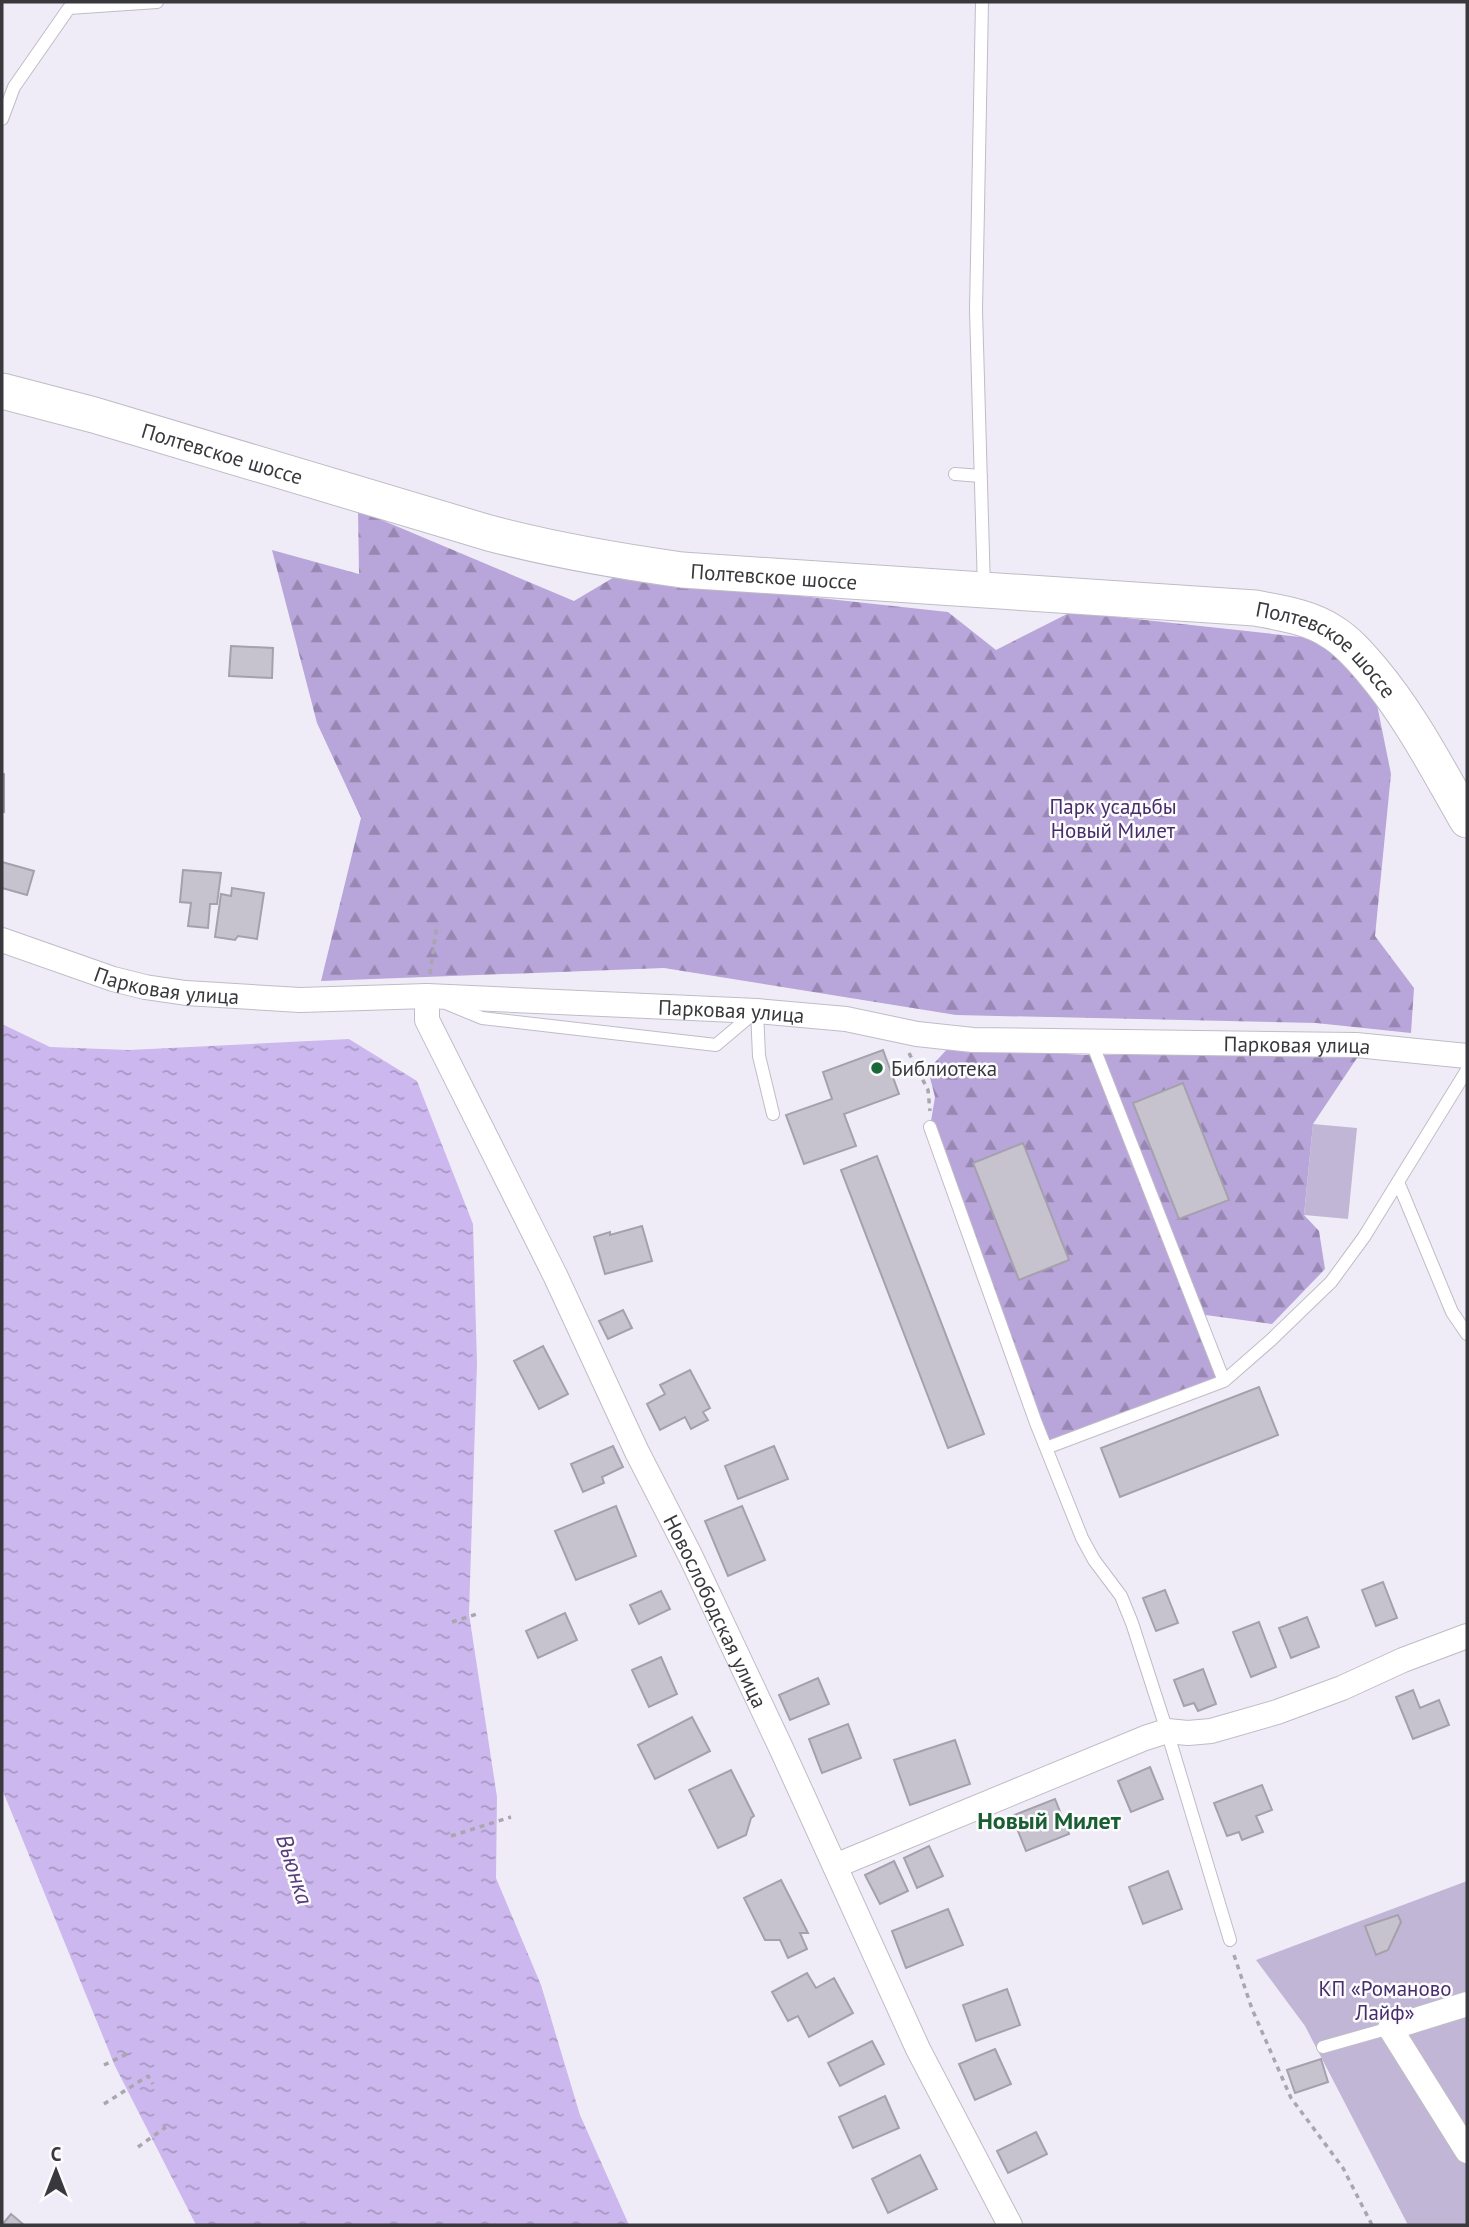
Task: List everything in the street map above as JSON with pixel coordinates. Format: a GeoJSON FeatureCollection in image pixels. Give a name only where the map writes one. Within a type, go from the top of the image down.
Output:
{"type":"FeatureCollection","features":[{"type":"Feature","properties":{"kind":"street","name":"Полтевское шоссе"},"geometry":{"type":"LineString","coordinates":[[2,391],[94,415],[541,547],[611,561],[682,570],[1255,608],[1296,617],[1332,632],[1360,656],[1387,688],[1415,729],[1467,820]]}},
{"type":"Feature","properties":{"kind":"street","name":"Парковая улица"},"geometry":{"type":"LineString","coordinates":[[2,940],[113,979],[160,990],[300,1000],[427,996],[757,1011],[846,1019],[910,1032],[973,1040],[1356,1045],[1467,1056]]}},
{"type":"Feature","properties":{"kind":"street","name":"Новослободская улица"},"geometry":{"type":"LineString","coordinates":[[427,996],[427,1020],[555,1275],[637,1452],[690,1555],[918,2049],[1010,2225]]}},
{"type":"Feature","properties":{"kind":"street"},"geometry":{"type":"LineString","coordinates":[[835,1866],[989,1800],[1145,1738],[1167,1731],[1210,1731],[1277,1712],[1467,1636]]}},
{"type":"Feature","properties":{"kind":"street"},"geometry":{"type":"LineString","coordinates":[[1467,2004],[1390,2028],[1467,2151]]}},
{"type":"Feature","properties":{"kind":"lane"},"geometry":{"type":"LineString","coordinates":[[2,119],[14,87],[69,8],[157,2]]}},
{"type":"Feature","properties":{"kind":"lane"},"geometry":{"type":"LineString","coordinates":[[982,2],[976,310],[984,589]]}},
{"type":"Feature","properties":{"kind":"lane"},"geometry":{"type":"LineString","coordinates":[[955,474],[981,476]]}},
{"type":"Feature","properties":{"kind":"lane"},"geometry":{"type":"LineString","coordinates":[[427,996],[482,1018],[716,1045],[757,1011]]}},
{"type":"Feature","properties":{"kind":"lane"},"geometry":{"type":"LineString","coordinates":[[757,1011],[759,1056],[773,1114]]}},
{"type":"Feature","properties":{"kind":"lane"},"geometry":{"type":"LineString","coordinates":[[1091,1043],[1224,1381]]}},
{"type":"Feature","properties":{"kind":"lane"},"geometry":{"type":"LineString","coordinates":[[1046,1448],[1224,1381],[1271,1340],[1331,1282],[1364,1237],[1467,1070]]}},
{"type":"Feature","properties":{"kind":"lane"},"geometry":{"type":"LineString","coordinates":[[930,1127],[1046,1448],[1082,1538],[1094,1560],[1121,1596],[1132,1623],[1230,1940]]}},
{"type":"Feature","properties":{"kind":"lane"},"geometry":{"type":"LineString","coordinates":[[1398,1182],[1452,1312],[1467,1334]]}},
{"type":"Feature","properties":{"kind":"lane"},"geometry":{"type":"LineString","coordinates":[[1323,2047],[1390,2028]]}},
{"type":"Feature","properties":{"kind":"path"},"geometry":{"type":"LineString","coordinates":[[427,996],[437,925]]}},
{"type":"Feature","properties":{"kind":"path"},"geometry":{"type":"LineString","coordinates":[[910,1032],[907,1046],[928,1090],[930,1127]]}},
{"type":"Feature","properties":{"kind":"path"},"geometry":{"type":"LineString","coordinates":[[452,1622],[477,1614]]}},
{"type":"Feature","properties":{"kind":"path"},"geometry":{"type":"LineString","coordinates":[[451,1836],[511,1817]]}},
{"type":"Feature","properties":{"kind":"path"},"geometry":{"type":"LineString","coordinates":[[1230,1940],[1252,2009],[1291,2098],[1343,2168],[1373,2225]]}},
{"type":"Feature","properties":{"kind":"path"},"geometry":{"type":"LineString","coordinates":[[104,2065],[129,2053]]}},
{"type":"Feature","properties":{"kind":"path"},"geometry":{"type":"LineString","coordinates":[[104,2104],[148,2076],[153,2084]]}},
{"type":"Feature","properties":{"kind":"path"},"geometry":{"type":"LineString","coordinates":[[138,2147],[166,2127]]}},
{"type":"Feature","properties":{"kind":"green space","name":"Парк усадьбы Новый Милет"},"geometry":{"type":"Polygon","coordinates":[[[358,510],[574,601],[616,576],[948,612],[996,650],[1071,612],[1310,638],[1372,680],[1391,774],[1375,936],[1414,988],[1411,1033],[1316,1023],[956,1015],[664,968],[321,981],[361,818],[317,723],[272,550],[359,574],[358,510]]]}},
{"type":"Feature","properties":{"kind":"green space"},"geometry":{"type":"Polygon","coordinates":[[[949,1047],[1085,1055],[1357,1058],[1313,1124],[1304,1215],[1319,1231],[1325,1269],[1272,1324],[1198,1314],[1224,1381],[1046,1448],[930,1127],[935,1097],[928,1070],[949,1047]]]}},
{"type":"Feature","properties":{"kind":"green space"},"geometry":{"type":"Polygon","coordinates":[[[1313,1124],[1357,1128],[1348,1219],[1304,1215],[1313,1124]]]}},
{"type":"Feature","properties":{"kind":"green space","name":"КП «Романово Лайф»"},"geometry":{"type":"Polygon","coordinates":[[[1467,1881],[1467,2225],[1408,2225],[1305,2026],[1256,1960],[1467,1881]]]}},
{"type":"Feature","properties":{"kind":"water","name":"Вьюнка"},"geometry":{"type":"Polygon","coordinates":[[[2,1024],[50,1047],[129,1050],[349,1039],[417,1081],[473,1224],[477,1363],[469,1614],[497,1797],[496,1878],[541,1985],[580,2115],[629,2225],[196,2225],[115,2066],[2,1789],[2,1024]]]}},
{"type":"Feature","properties":{"kind":"building"},"geometry":{"type":"Polygon","coordinates":[[[231,646],[273,648],[272,678],[229,676],[231,646]]]}},
{"type":"Feature","properties":{"kind":"building"},"geometry":{"type":"Polygon","coordinates":[[[4,774],[4,812],[2,812],[4,774]]]}},
{"type":"Feature","properties":{"kind":"building"},"geometry":{"type":"Polygon","coordinates":[[[2,862],[34,871],[27,895],[2,888],[2,862]]]}},
{"type":"Feature","properties":{"kind":"building"},"geometry":{"type":"Polygon","coordinates":[[[183,870],[221,873],[217,904],[210,904],[208,928],[188,926],[191,903],[180,902],[183,870]]]}},
{"type":"Feature","properties":{"kind":"building"},"geometry":{"type":"Polygon","coordinates":[[[232,888],[264,893],[257,939],[215,937],[221,894],[231,896],[232,888]]]}},
{"type":"Feature","properties":{"kind":"building"},"geometry":{"type":"Polygon","coordinates":[[[883,1050],[899,1094],[844,1114],[856,1146],[804,1164],[786,1115],[832,1099],[823,1072],[883,1050]]]}},
{"type":"Feature","properties":{"kind":"building"},"geometry":{"type":"Polygon","coordinates":[[[1183,1083],[1229,1200],[1179,1219],[1133,1103],[1183,1083]]]}},
{"type":"Feature","properties":{"kind":"building"},"geometry":{"type":"Polygon","coordinates":[[[1023,1143],[1069,1260],[1019,1280],[973,1163],[1023,1143]]]}},
{"type":"Feature","properties":{"kind":"building"},"geometry":{"type":"Polygon","coordinates":[[[877,1156],[984,1434],[948,1448],[841,1170],[877,1156]]]}},
{"type":"Feature","properties":{"kind":"building"},"geometry":{"type":"Polygon","coordinates":[[[642,1226],[652,1261],[605,1274],[594,1237],[642,1226]]]}},
{"type":"Feature","properties":{"kind":"building"},"geometry":{"type":"Polygon","coordinates":[[[623,1310],[632,1328],[608,1339],[599,1321],[623,1310]]]}},
{"type":"Feature","properties":{"kind":"building"},"geometry":{"type":"Polygon","coordinates":[[[543,1346],[568,1394],[539,1409],[514,1361],[543,1346]]]}},
{"type":"Feature","properties":{"kind":"building"},"geometry":{"type":"Polygon","coordinates":[[[690,1370],[710,1408],[703,1412],[708,1420],[691,1429],[685,1417],[660,1430],[647,1404],[665,1394],[660,1385],[690,1370]]]}},
{"type":"Feature","properties":{"kind":"building"},"geometry":{"type":"Polygon","coordinates":[[[1259,1387],[1278,1435],[1120,1497],[1101,1448],[1259,1387]]]}},
{"type":"Feature","properties":{"kind":"building"},"geometry":{"type":"Polygon","coordinates":[[[613,1446],[623,1467],[602,1477],[604,1483],[583,1492],[571,1464],[613,1446]]]}},
{"type":"Feature","properties":{"kind":"building"},"geometry":{"type":"Polygon","coordinates":[[[774,1446],[788,1479],[738,1499],[725,1466],[774,1446]]]}},
{"type":"Feature","properties":{"kind":"building"},"geometry":{"type":"Polygon","coordinates":[[[616,1506],[636,1556],[576,1580],[555,1531],[616,1506]]]}},
{"type":"Feature","properties":{"kind":"building"},"geometry":{"type":"Polygon","coordinates":[[[742,1506],[765,1560],[728,1576],[705,1521],[742,1506]]]}},
{"type":"Feature","properties":{"kind":"building"},"geometry":{"type":"Polygon","coordinates":[[[1383,1582],[1397,1618],[1376,1626],[1362,1590],[1383,1582]]]}},
{"type":"Feature","properties":{"kind":"building"},"geometry":{"type":"Polygon","coordinates":[[[1165,1590],[1178,1623],[1156,1631],[1143,1598],[1165,1590]]]}},
{"type":"Feature","properties":{"kind":"building"},"geometry":{"type":"Polygon","coordinates":[[[661,1591],[670,1609],[639,1624],[630,1605],[661,1591]]]}},
{"type":"Feature","properties":{"kind":"building"},"geometry":{"type":"Polygon","coordinates":[[[565,1613],[577,1640],[538,1658],[526,1631],[565,1613]]]}},
{"type":"Feature","properties":{"kind":"building"},"geometry":{"type":"Polygon","coordinates":[[[1307,1617],[1319,1647],[1291,1658],[1279,1628],[1307,1617]]]}},
{"type":"Feature","properties":{"kind":"building"},"geometry":{"type":"Polygon","coordinates":[[[1259,1622],[1276,1667],[1251,1677],[1233,1632],[1259,1622]]]}},
{"type":"Feature","properties":{"kind":"building"},"geometry":{"type":"Polygon","coordinates":[[[661,1657],[677,1694],[649,1707],[632,1670],[661,1657]]]}},
{"type":"Feature","properties":{"kind":"building"},"geometry":{"type":"Polygon","coordinates":[[[1203,1669],[1216,1704],[1198,1711],[1194,1703],[1184,1706],[1174,1680],[1203,1669]]]}},
{"type":"Feature","properties":{"kind":"building"},"geometry":{"type":"Polygon","coordinates":[[[818,1678],[829,1704],[790,1720],[779,1695],[818,1678]]]}},
{"type":"Feature","properties":{"kind":"building"},"geometry":{"type":"Polygon","coordinates":[[[1413,1690],[1420,1708],[1439,1700],[1449,1725],[1413,1739],[1396,1697],[1413,1690]]]}},
{"type":"Feature","properties":{"kind":"building"},"geometry":{"type":"Polygon","coordinates":[[[692,1717],[710,1751],[655,1779],[638,1745],[692,1717]]]}},
{"type":"Feature","properties":{"kind":"building"},"geometry":{"type":"Polygon","coordinates":[[[848,1724],[861,1758],[822,1773],[809,1739],[848,1724]]]}},
{"type":"Feature","properties":{"kind":"building"},"geometry":{"type":"Polygon","coordinates":[[[955,1740],[970,1784],[910,1805],[894,1760],[955,1740]]]}},
{"type":"Feature","properties":{"kind":"building"},"geometry":{"type":"Polygon","coordinates":[[[1150,1767],[1163,1799],[1131,1812],[1118,1781],[1150,1767]]]}},
{"type":"Feature","properties":{"kind":"building"},"geometry":{"type":"Polygon","coordinates":[[[731,1770],[754,1816],[746,1835],[718,1848],[689,1790],[731,1770]]]}},
{"type":"Feature","properties":{"kind":"building"},"geometry":{"type":"Polygon","coordinates":[[[1262,1785],[1272,1810],[1256,1816],[1263,1832],[1242,1840],[1239,1832],[1227,1836],[1214,1803],[1262,1785]]]}},
{"type":"Feature","properties":{"kind":"building"},"geometry":{"type":"Polygon","coordinates":[[[1055,1799],[1069,1834],[1026,1851],[1012,1816],[1055,1799]]]}},
{"type":"Feature","properties":{"kind":"building"},"geometry":{"type":"Polygon","coordinates":[[[929,1846],[943,1876],[917,1888],[904,1858],[929,1846]]]}},
{"type":"Feature","properties":{"kind":"building"},"geometry":{"type":"Polygon","coordinates":[[[894,1861],[908,1891],[880,1904],[865,1875],[894,1861]]]}},
{"type":"Feature","properties":{"kind":"building"},"geometry":{"type":"Polygon","coordinates":[[[1168,1871],[1182,1909],[1143,1924],[1129,1887],[1168,1871]]]}},
{"type":"Feature","properties":{"kind":"building"},"geometry":{"type":"Polygon","coordinates":[[[781,1880],[808,1933],[800,1933],[807,1949],[788,1958],[780,1940],[765,1940],[744,1898],[781,1880]]]}},
{"type":"Feature","properties":{"kind":"building"},"geometry":{"type":"Polygon","coordinates":[[[948,1909],[963,1945],[906,1968],[892,1931],[948,1909]]]}},
{"type":"Feature","properties":{"kind":"building"},"geometry":{"type":"Polygon","coordinates":[[[1398,1915],[1401,1922],[1388,1950],[1376,1955],[1365,1926],[1398,1915]]]}},
{"type":"Feature","properties":{"kind":"building"},"geometry":{"type":"Polygon","coordinates":[[[807,1973],[816,1988],[834,1978],[853,2013],[809,2037],[798,2016],[788,2021],[772,1992],[807,1973]]]}},
{"type":"Feature","properties":{"kind":"building"},"geometry":{"type":"Polygon","coordinates":[[[1007,1989],[1020,2025],[976,2041],[963,2005],[1007,1989]]]}},
{"type":"Feature","properties":{"kind":"building"},"geometry":{"type":"Polygon","coordinates":[[[872,2041],[884,2064],[840,2086],[828,2063],[872,2041]]]}},
{"type":"Feature","properties":{"kind":"building"},"geometry":{"type":"Polygon","coordinates":[[[995,2049],[1011,2084],[975,2100],[959,2064],[995,2049]]]}},
{"type":"Feature","properties":{"kind":"building"},"geometry":{"type":"Polygon","coordinates":[[[1321,2059],[1328,2082],[1295,2093],[1287,2070],[1321,2059]]]}},
{"type":"Feature","properties":{"kind":"building"},"geometry":{"type":"Polygon","coordinates":[[[885,2096],[899,2128],[853,2148],[839,2117],[885,2096]]]}},
{"type":"Feature","properties":{"kind":"building"},"geometry":{"type":"Polygon","coordinates":[[[1036,2132],[1047,2154],[1008,2173],[997,2151],[1036,2132]]]}},
{"type":"Feature","properties":{"kind":"building"},"geometry":{"type":"Polygon","coordinates":[[[920,2155],[937,2189],[888,2213],[872,2179],[920,2155]]]}},
{"type":"Feature","properties":{"kind":"building"},"geometry":{"type":"Polygon","coordinates":[[[11,2214],[24,2225],[2,2225],[11,2214]]]}},
{"type":"Feature","properties":{"kind":"place","name":"Библиотека"},"geometry":{"type":"Point","coordinates":[877,1068]}},
{"type":"Feature","properties":{"kind":"district","name":"Новый Милет"},"geometry":{"type":"Point","coordinates":[1049,1820]}}]}
